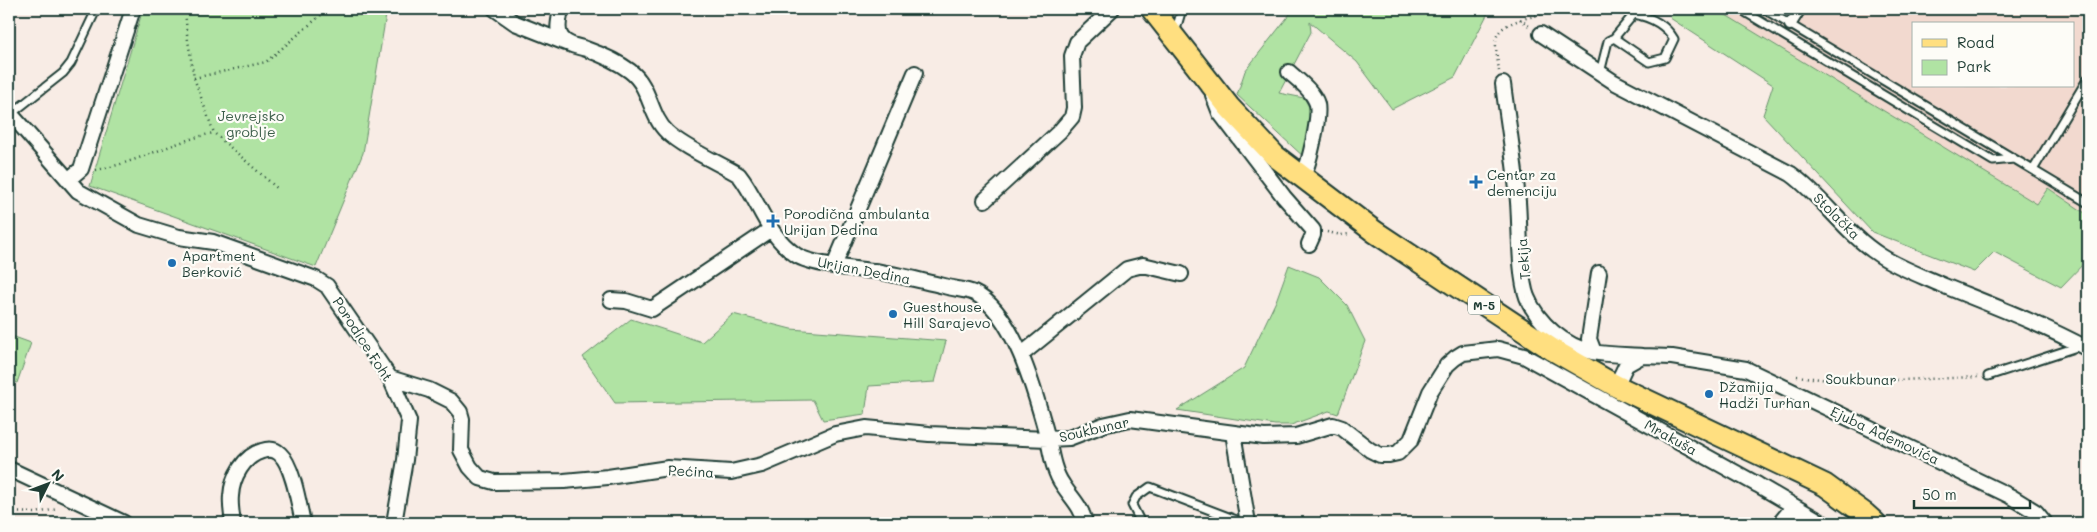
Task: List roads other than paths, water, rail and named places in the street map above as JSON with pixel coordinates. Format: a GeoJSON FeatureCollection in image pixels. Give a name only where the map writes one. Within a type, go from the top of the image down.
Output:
{"type":"FeatureCollection","features":[{"type":"Feature","properties":{"kind":"main road","name":"M-5"},"geometry":{"type":"LineString","coordinates":[[1152,9],[1229,107],[1275,156],[1375,232],[1549,359],[1616,386],[1825,485],[1866,520]]}},
{"type":"Feature","properties":{"kind":"street"},"geometry":{"type":"LineString","coordinates":[[72,176],[80,169],[134,9]]}},
{"type":"Feature","properties":{"kind":"street","name":"Urijan Dedina"},"geometry":{"type":"LineString","coordinates":[[495,9],[515,23],[587,49],[630,71],[643,85],[651,100],[654,113],[667,132],[739,175],[771,229],[798,256],[834,266],[885,272],[974,294],[986,303],[1002,319],[1021,355],[1048,439]]}},
{"type":"Feature","properties":{"kind":"street"},"geometry":{"type":"LineString","coordinates":[[561,9],[558,27],[560,36],[566,43]]}},
{"type":"Feature","properties":{"kind":"street"},"geometry":{"type":"LineString","coordinates":[[985,200],[1060,131],[1072,117],[1074,108],[1072,56],[1077,42],[1112,9]]}},
{"type":"Feature","properties":{"kind":"street"},"geometry":{"type":"LineString","coordinates":[[1790,25],[1800,9]]}},
{"type":"Feature","properties":{"kind":"street","name":"Stolačka"},"geometry":{"type":"LineString","coordinates":[[1541,34],[1600,73],[1680,118],[1791,174],[1806,186],[1867,247],[1882,256],[1908,270],[2084,347]]}},
{"type":"Feature","properties":{"kind":"street"},"geometry":{"type":"LineString","coordinates":[[834,266],[915,72]]}},
{"type":"Feature","properties":{"kind":"street"},"geometry":{"type":"LineString","coordinates":[[1289,72],[1311,92],[1317,104],[1317,120],[1303,177]]}},
{"type":"Feature","properties":{"kind":"street"},"geometry":{"type":"LineString","coordinates":[[1207,80],[1220,113],[1284,197],[1312,230],[1313,236],[1309,244]]}},
{"type":"Feature","properties":{"kind":"street","name":"Tekija"},"geometry":{"type":"LineString","coordinates":[[1503,84],[1517,184],[1522,265],[1527,296],[1535,313],[1555,334],[1576,347],[1594,352],[1642,356]]}},
{"type":"Feature","properties":{"kind":"street","name":"Porodice Foht"},"geometry":{"type":"LineString","coordinates":[[10,113],[72,176],[78,191],[139,225],[179,237],[213,242],[316,279],[328,286],[390,378],[409,421],[405,460],[394,523]]}},
{"type":"Feature","properties":{"kind":"street"},"geometry":{"type":"LineString","coordinates":[[611,300],[652,308],[771,229]]}},
{"type":"Feature","properties":{"kind":"street"},"geometry":{"type":"LineString","coordinates":[[1021,355],[1127,269],[1143,265],[1181,274]]}},
{"type":"Feature","properties":{"kind":"street"},"geometry":{"type":"LineString","coordinates":[[1594,352],[1589,339],[1599,273]]}},
{"type":"Feature","properties":{"kind":"street","name":"Soukbunar"},"geometry":{"type":"LineString","coordinates":[[1085,523],[1077,502],[1061,484],[1051,457],[1048,439],[1068,438],[1103,425],[1130,419],[1264,437],[1286,437],[1333,426],[1342,428],[1370,450],[1380,455],[1398,454],[1410,440],[1436,381],[1447,365],[1463,353],[1498,350],[1549,359]]}},
{"type":"Feature","properties":{"kind":"street"},"geometry":{"type":"LineString","coordinates":[[1616,386],[1626,365],[1642,356]]}},
{"type":"Feature","properties":{"kind":"street","name":"Ejuba Ademovića"},"geometry":{"type":"LineString","coordinates":[[1642,356],[1672,357],[1746,369],[2010,496],[2036,512],[2045,523]]}},
{"type":"Feature","properties":{"kind":"street","name":"Mrakuša"},"geometry":{"type":"LineString","coordinates":[[1549,359],[1823,523]]}},
{"type":"Feature","properties":{"kind":"street","name":"Pećina"},"geometry":{"type":"LineString","coordinates":[[390,378],[429,390],[451,401],[460,412],[462,420],[461,450],[470,467],[480,478],[494,482],[608,478],[668,468],[731,472],[762,465],[835,434],[866,428],[929,434],[1048,439]]}},
{"type":"Feature","properties":{"kind":"street"},"geometry":{"type":"LineString","coordinates":[[1233,433],[1248,523]]}},
{"type":"Feature","properties":{"kind":"street"},"geometry":{"type":"LineString","coordinates":[[233,523],[231,496],[236,478],[244,462],[255,453],[269,449],[279,452],[287,462],[303,523]]}},
{"type":"Feature","properties":{"kind":"street"},"geometry":{"type":"LineString","coordinates":[[9,469],[124,523]]}},
{"type":"Feature","properties":{"kind":"street"},"geometry":{"type":"LineString","coordinates":[[1780,523],[1794,506]]}},
{"type":"Feature","properties":{"kind":"lane"},"geometry":{"type":"LineString","coordinates":[[1174,36],[1182,9]]}},
{"type":"Feature","properties":{"kind":"lane"},"geometry":{"type":"LineString","coordinates":[[1740,9],[1993,160],[2014,159]]}},
{"type":"Feature","properties":{"kind":"lane"},"geometry":{"type":"LineString","coordinates":[[1764,9],[2088,203]]}},
{"type":"Feature","properties":{"kind":"lane"},"geometry":{"type":"LineString","coordinates":[[10,113],[63,73],[71,64],[96,10]]}},
{"type":"Feature","properties":{"kind":"lane"},"geometry":{"type":"LineString","coordinates":[[1600,73],[1608,41],[1614,38],[1634,14],[1647,17],[1668,30],[1674,39],[1665,58],[1649,62],[1614,38]]}},
{"type":"Feature","properties":{"kind":"lane"},"geometry":{"type":"LineString","coordinates":[[2033,170],[2088,78]]}},
{"type":"Feature","properties":{"kind":"lane"},"geometry":{"type":"LineString","coordinates":[[1988,376],[2084,347]]}},
{"type":"Feature","properties":{"kind":"lane"},"geometry":{"type":"LineString","coordinates":[[1140,521],[1132,505],[1136,497],[1150,487],[1244,523]]}},
{"type":"Feature","properties":{"kind":"place","name":"Centar za demenciju"},"geometry":{"type":"Point","coordinates":[1476,182]}},
{"type":"Feature","properties":{"kind":"place","name":"Porodična ambulanta Urijan Dedina"},"geometry":{"type":"Point","coordinates":[773,221]}},
{"type":"Feature","properties":{"kind":"place","name":"Apartment Berković"},"geometry":{"type":"Point","coordinates":[172,263]}},
{"type":"Feature","properties":{"kind":"place","name":"Guesthouse Hill Sarajevo"},"geometry":{"type":"Point","coordinates":[893,314]}},
{"type":"Feature","properties":{"kind":"place","name":"Džamija Hadži Turhan"},"geometry":{"type":"Point","coordinates":[1709,394]}},
{"type":"Feature","properties":{"kind":"park label","name":"Jevrejsko groblje"},"geometry":{"type":"Point","coordinates":[251,124]}}]}
